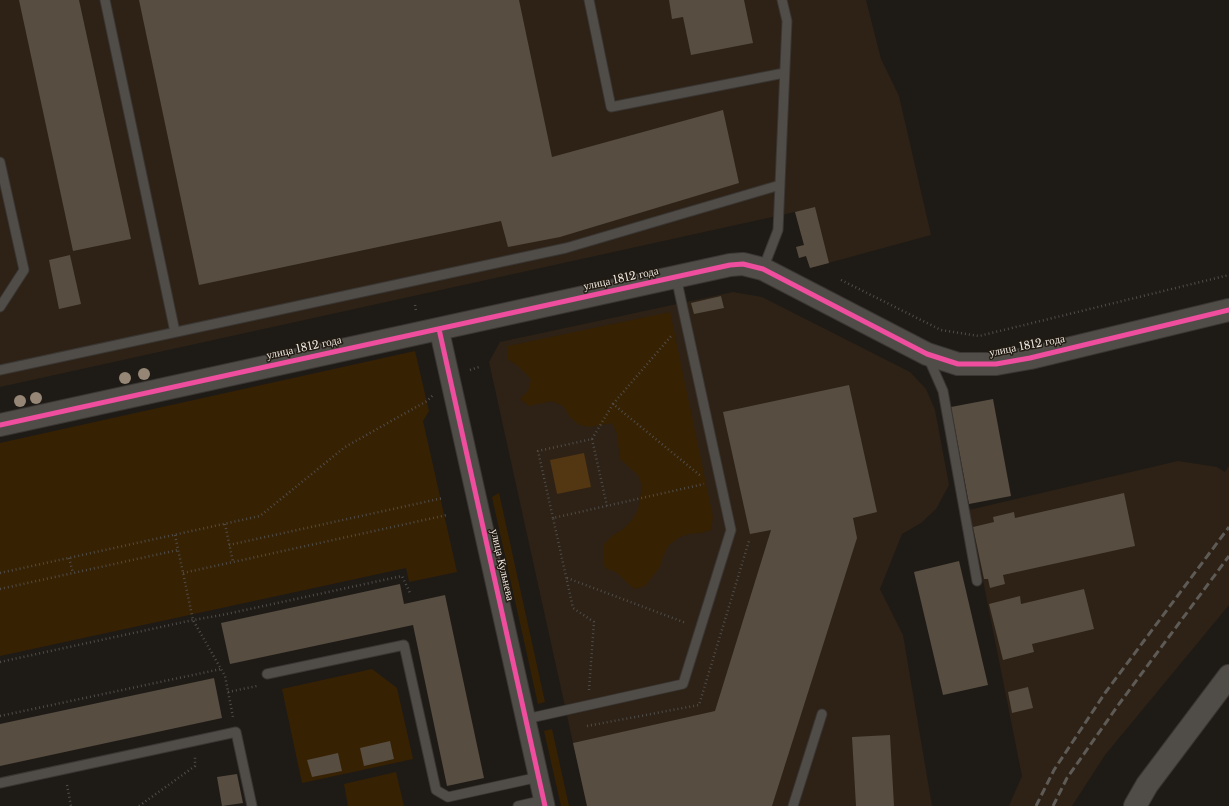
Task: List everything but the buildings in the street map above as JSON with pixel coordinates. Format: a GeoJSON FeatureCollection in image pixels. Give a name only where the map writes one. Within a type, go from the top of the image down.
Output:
{"type":"FeatureCollection","features":[{"type":"Feature","properties":{"kind":"street","name":"улица 1812 года"},"geometry":{"type":"LineString","coordinates":[[0,425],[730,265],[743,264],[763,269],[927,354],[958,364],[996,364],[1038,356],[1229,310]]}},
{"type":"Feature","properties":{"kind":"street","name":"улица Кульнева"},"geometry":{"type":"LineString","coordinates":[[439,329],[545,803]]}},
{"type":"Feature","properties":{"kind":"street"},"geometry":{"type":"LineString","coordinates":[[1135,806],[1147,785],[1229,676]]}},
{"type":"Feature","properties":{"kind":"lane"},"geometry":{"type":"LineString","coordinates":[[105,0],[175,332]]}},
{"type":"Feature","properties":{"kind":"lane"},"geometry":{"type":"LineString","coordinates":[[589,0],[611,107],[784,73]]}},
{"type":"Feature","properties":{"kind":"lane"},"geometry":{"type":"LineString","coordinates":[[763,269],[778,230],[787,21],[782,0]]}},
{"type":"Feature","properties":{"kind":"lane"},"geometry":{"type":"LineString","coordinates":[[0,162],[24,270],[0,307]]}},
{"type":"Feature","properties":{"kind":"lane"},"geometry":{"type":"LineString","coordinates":[[0,370],[566,248],[780,185]]}},
{"type":"Feature","properties":{"kind":"lane"},"geometry":{"type":"LineString","coordinates":[[526,719],[683,684],[731,530],[676,277]]}},
{"type":"Feature","properties":{"kind":"lane"},"geometry":{"type":"LineString","coordinates":[[927,354],[943,391],[977,581]]}},
{"type":"Feature","properties":{"kind":"lane"},"geometry":{"type":"LineString","coordinates":[[267,674],[404,645],[436,790],[448,797],[539,777]]}},
{"type":"Feature","properties":{"kind":"lane"},"geometry":{"type":"LineString","coordinates":[[793,806],[822,714]]}},
{"type":"Feature","properties":{"kind":"lane"},"geometry":{"type":"LineString","coordinates":[[0,783],[236,732],[252,806]]}},
{"type":"Feature","properties":{"kind":"lane"},"geometry":{"type":"LineString","coordinates":[[518,806],[545,803]]}},
{"type":"Feature","properties":{"kind":"path"},"geometry":{"type":"LineString","coordinates":[[841,280],[942,330],[979,336],[1229,276]]}},
{"type":"Feature","properties":{"kind":"path"},"geometry":{"type":"LineString","coordinates":[[415,305],[416,310]]}},
{"type":"Feature","properties":{"kind":"path"},"geometry":{"type":"LineString","coordinates":[[607,506],[592,439],[613,404],[674,332]]}},
{"type":"Feature","properties":{"kind":"path"},"geometry":{"type":"LineString","coordinates":[[0,573],[260,516],[345,447],[426,401],[436,392]]}},
{"type":"Feature","properties":{"kind":"path"},"geometry":{"type":"LineString","coordinates":[[613,404],[710,483]]}},
{"type":"Feature","properties":{"kind":"path"},"geometry":{"type":"LineString","coordinates":[[588,705],[594,622],[573,608],[538,451],[592,439]]}},
{"type":"Feature","properties":{"kind":"path"},"geometry":{"type":"LineString","coordinates":[[553,518],[720,481]]}},
{"type":"Feature","properties":{"kind":"path"},"geometry":{"type":"LineString","coordinates":[[229,545],[443,498]]}},
{"type":"Feature","properties":{"kind":"path"},"geometry":{"type":"LineString","coordinates":[[183,572],[447,515]]}},
{"type":"Feature","properties":{"kind":"path"},"geometry":{"type":"LineString","coordinates":[[225,524],[232,562]]}},
{"type":"Feature","properties":{"kind":"path"},"geometry":{"type":"LineString","coordinates":[[175,535],[194,620],[225,676],[236,732]]}},
{"type":"Feature","properties":{"kind":"path"},"geometry":{"type":"LineString","coordinates":[[587,726],[699,705],[749,540]]}},
{"type":"Feature","properties":{"kind":"path"},"geometry":{"type":"LineString","coordinates":[[0,589],[178,550]]}},
{"type":"Feature","properties":{"kind":"path"},"geometry":{"type":"LineString","coordinates":[[69,558],[73,573]]}},
{"type":"Feature","properties":{"kind":"path"},"geometry":{"type":"LineString","coordinates":[[0,662],[402,576],[410,593]]}},
{"type":"Feature","properties":{"kind":"path"},"geometry":{"type":"LineString","coordinates":[[566,578],[700,628]]}},
{"type":"Feature","properties":{"kind":"path"},"geometry":{"type":"LineString","coordinates":[[0,716],[221,669]]}},
{"type":"Feature","properties":{"kind":"path"},"geometry":{"type":"LineString","coordinates":[[228,692],[259,686]]}},
{"type":"Feature","properties":{"kind":"path"},"geometry":{"type":"LineString","coordinates":[[139,806],[195,766],[196,741]]}},
{"type":"Feature","properties":{"kind":"path"},"geometry":{"type":"LineString","coordinates":[[64,769],[71,806]]}},
{"type":"Feature","properties":{"kind":"shaded area"},"geometry":{"type":"Polygon","coordinates":[[[0,0],[866,0],[881,59],[899,96],[931,235],[810,268],[806,256],[799,258],[796,247],[804,245],[795,212],[0,387],[0,0]]]}},
{"type":"Feature","properties":{"kind":"shaded area"},"geometry":{"type":"Polygon","coordinates":[[[733,292],[762,297],[910,372],[926,389],[935,410],[949,485],[936,509],[921,523],[902,534],[880,589],[903,635],[932,806],[587,806],[489,362],[500,342],[733,292]]]}},
{"type":"Feature","properties":{"kind":"shaded area"},"geometry":{"type":"Polygon","coordinates":[[[670,312],[713,517],[711,530],[701,533],[688,534],[678,538],[669,545],[663,556],[660,567],[645,586],[634,589],[616,572],[605,568],[603,557],[603,545],[632,520],[638,510],[642,486],[638,475],[620,459],[617,434],[612,423],[590,427],[579,425],[570,417],[563,406],[552,401],[529,406],[520,399],[528,391],[531,379],[517,365],[507,359],[508,346],[670,312]]]}},
{"type":"Feature","properties":{"kind":"shaded area"},"geometry":{"type":"Polygon","coordinates":[[[415,351],[429,411],[423,421],[457,572],[409,582],[406,568],[0,656],[0,443],[415,351]]]}},
{"type":"Feature","properties":{"kind":"shaded area"},"geometry":{"type":"Polygon","coordinates":[[[584,453],[591,487],[557,494],[550,460],[584,453]]]}},
{"type":"Feature","properties":{"kind":"shaded area"},"geometry":{"type":"Polygon","coordinates":[[[1178,461],[1217,467],[1225,472],[1229,466],[1229,605],[1105,755],[1072,806],[1009,806],[1022,776],[969,510],[1178,461]]]}},
{"type":"Feature","properties":{"kind":"shaded area"},"geometry":{"type":"Polygon","coordinates":[[[499,493],[545,702],[538,704],[492,497],[499,493]]]}},
{"type":"Feature","properties":{"kind":"shaded area"},"geometry":{"type":"Polygon","coordinates":[[[372,669],[397,688],[413,759],[302,783],[282,689],[372,669]]]}},
{"type":"Feature","properties":{"kind":"shaded area"},"geometry":{"type":"Polygon","coordinates":[[[552,729],[569,806],[561,806],[544,731],[552,729]]]}},
{"type":"Feature","properties":{"kind":"shaded area"},"geometry":{"type":"Polygon","coordinates":[[[396,772],[404,806],[348,806],[344,784],[396,772]]]}},
{"type":"Feature","properties":{"kind":"railway"},"geometry":{"type":"LineString","coordinates":[[1036,806],[1054,770],[1105,693],[1229,527]]}},
{"type":"Feature","properties":{"kind":"railway"},"geometry":{"type":"LineString","coordinates":[[1053,806],[1067,778],[1119,704],[1229,556]]}},
{"type":"Feature","properties":{"kind":"cycle path"},"geometry":{"type":"LineString","coordinates":[[0,425],[730,265],[743,264],[763,269],[927,354],[958,364],[996,364],[1030,358],[1229,310]]}},
{"type":"Feature","properties":{"kind":"cycle path"},"geometry":{"type":"LineString","coordinates":[[439,329],[545,806]]}}]}
